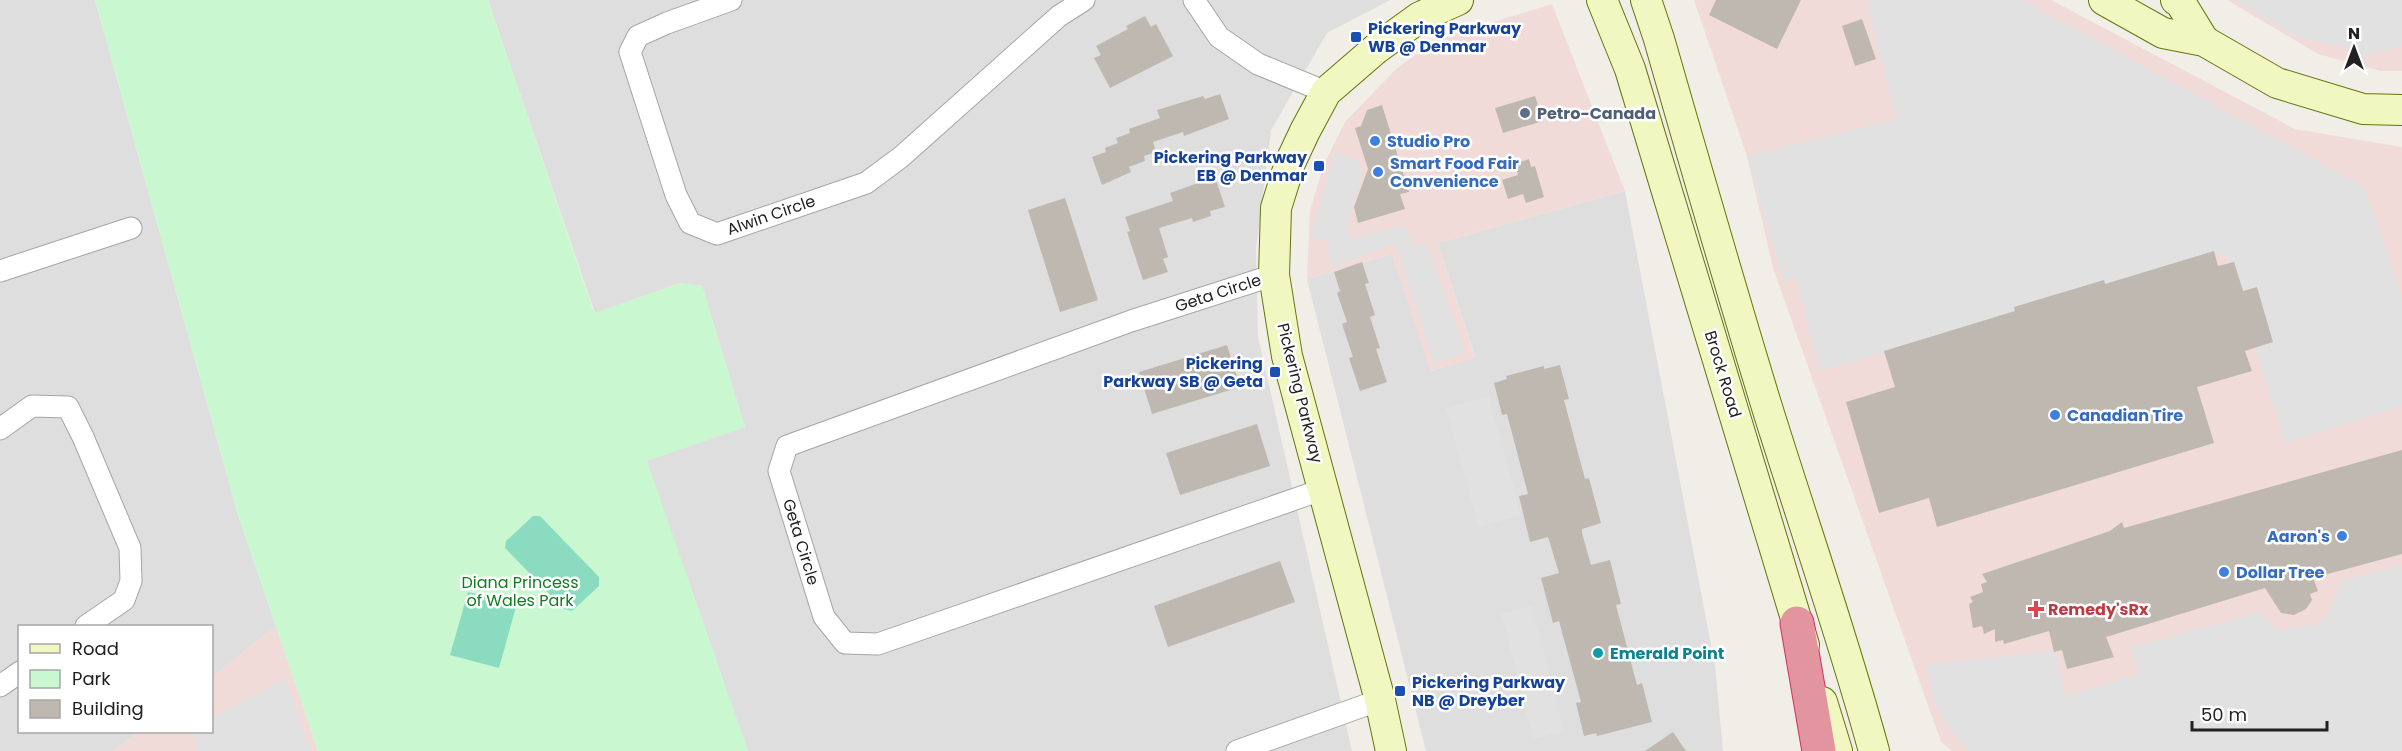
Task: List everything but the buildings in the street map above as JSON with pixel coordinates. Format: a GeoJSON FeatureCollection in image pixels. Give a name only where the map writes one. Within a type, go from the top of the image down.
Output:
{"type":"FeatureCollection","features":[{"type":"Feature","properties":{"kind":"highway"},"geometry":{"type":"LineString","coordinates":[[1797,623],[1819,751]]}},
{"type":"Feature","properties":{"kind":"main road","name":"Pickering Parkway"},"geometry":{"type":"LineString","coordinates":[[1391,751],[1380,700],[1287,356],[1274,275],[1276,208],[1290,163],[1326,92],[1377,48],[1420,17],[1458,0]]}},
{"type":"Feature","properties":{"kind":"main road","name":"Brock Road"},"geometry":{"type":"LineString","coordinates":[[1602,0],[1630,69],[1837,751]]}},
{"type":"Feature","properties":{"kind":"main road","name":"Brock Road"},"geometry":{"type":"LineString","coordinates":[[1646,0],[1746,338],[1853,674],[1874,751]]}},
{"type":"Feature","properties":{"kind":"main road"},"geometry":{"type":"LineString","coordinates":[[1659,39],[1662,0]]}},
{"type":"Feature","properties":{"kind":"main road"},"geometry":{"type":"LineString","coordinates":[[2104,0],[2163,33],[2204,42],[2277,83],[2363,109],[2402,110]]}},
{"type":"Feature","properties":{"kind":"main road"},"geometry":{"type":"LineString","coordinates":[[2176,0],[2180,2],[2204,42]]}},
{"type":"Feature","properties":{"kind":"street","name":"Alwin Circle"},"geometry":{"type":"LineString","coordinates":[[731,0],[666,23],[638,36],[630,52],[676,195],[690,223],[717,234],[866,183],[901,157],[1059,16],[1084,0]]}},
{"type":"Feature","properties":{"kind":"street"},"geometry":{"type":"LineString","coordinates":[[1194,0],[1218,37],[1258,64],[1326,92]]}},
{"type":"Feature","properties":{"kind":"street"},"geometry":{"type":"LineString","coordinates":[[0,271],[130,228]]}},
{"type":"Feature","properties":{"kind":"street","name":"Geta Circle"},"geometry":{"type":"LineString","coordinates":[[1274,275],[1131,321],[787,446],[779,471],[824,617],[845,642],[878,644],[1324,489]]}},
{"type":"Feature","properties":{"kind":"street"},"geometry":{"type":"LineString","coordinates":[[0,429],[32,406],[68,407],[83,437],[130,548],[131,581],[124,600],[89,625]]}},
{"type":"Feature","properties":{"kind":"street"},"geometry":{"type":"LineString","coordinates":[[0,686],[18,673]]}},
{"type":"Feature","properties":{"kind":"street"},"geometry":{"type":"LineString","coordinates":[[1237,751],[1380,700]]}},
{"type":"Feature","properties":{"kind":"shaded area"},"geometry":{"type":"Polygon","coordinates":[[[0,0],[95,0],[238,515],[276,626],[213,676],[213,625],[18,625],[18,733],[138,733],[113,751],[0,751],[0,0]]]}},
{"type":"Feature","properties":{"kind":"shaded area"},"geometry":{"type":"Polygon","coordinates":[[[488,0],[1390,0],[1327,33],[1271,130],[1256,248],[1258,337],[1352,751],[748,751],[646,461],[745,427],[702,286],[680,283],[595,313],[488,0]]]}},
{"type":"Feature","properties":{"kind":"shaded area"},"geometry":{"type":"Polygon","coordinates":[[[1694,0],[2051,0],[2295,129],[2402,147],[2402,751],[1952,751],[1941,742],[1773,268],[1747,156],[1694,0]]]}},
{"type":"Feature","properties":{"kind":"shaded area"},"geometry":{"type":"Polygon","coordinates":[[[1866,0],[2022,0],[2364,187],[2402,297],[2402,406],[2285,443],[2225,253],[1820,371],[1796,278],[1783,281],[1747,156],[1897,119],[1866,0]]]}},
{"type":"Feature","properties":{"kind":"shaded area"},"geometry":{"type":"Polygon","coordinates":[[[2227,0],[2402,0],[2402,71],[2381,71],[2318,54],[2227,0]]]}},
{"type":"Feature","properties":{"kind":"shaded area"},"geometry":{"type":"Polygon","coordinates":[[[2235,0],[2402,0],[2402,46],[2356,59],[2354,49],[2297,37],[2235,0]]]}},
{"type":"Feature","properties":{"kind":"shaded area"},"geometry":{"type":"Polygon","coordinates":[[[1552,4],[1625,191],[1438,243],[1475,358],[1430,371],[1392,254],[1307,279],[1310,210],[1325,162],[1345,122],[1397,68],[1438,39],[1552,4]]]}},
{"type":"Feature","properties":{"kind":"shaded area"},"geometry":{"type":"Polygon","coordinates":[[[1334,152],[1358,161],[1362,173],[1347,228],[1349,235],[1353,239],[1399,226],[1407,230],[1414,247],[1426,242],[1465,353],[1434,363],[1395,244],[1332,267],[1327,242],[1311,238],[1334,152]]]}},
{"type":"Feature","properties":{"kind":"shaded area"},"geometry":{"type":"Polygon","coordinates":[[[1625,191],[1715,666],[1723,751],[1426,751],[1307,279],[1392,254],[1431,371],[1475,357],[1438,243],[1625,191]]]}},
{"type":"Feature","properties":{"kind":"shaded area"},"geometry":{"type":"Polygon","coordinates":[[[1489,396],[1521,515],[1478,527],[1446,408],[1489,396]]]}},
{"type":"Feature","properties":{"kind":"shaded area"},"geometry":{"type":"Polygon","coordinates":[[[2402,566],[2402,751],[1970,751],[1959,742],[1934,703],[1927,664],[2055,651],[2066,696],[2139,674],[2131,648],[2259,612],[2278,631],[2318,624],[2330,611],[2342,580],[2402,566]]]}},
{"type":"Feature","properties":{"kind":"shaded area"},"geometry":{"type":"Polygon","coordinates":[[[1532,606],[1564,731],[1533,739],[1501,614],[1532,606]]]}},
{"type":"Feature","properties":{"kind":"shaded area"},"geometry":{"type":"Polygon","coordinates":[[[276,626],[318,751],[113,751],[138,733],[213,733],[213,676],[276,626]]]}},
{"type":"Feature","properties":{"kind":"shaded area"},"geometry":{"type":"Polygon","coordinates":[[[285,678],[311,751],[198,751],[193,733],[213,733],[213,717],[285,678]]]}},
{"type":"Feature","properties":{"kind":"green space","name":"Diana Princess of Wales Park"},"geometry":{"type":"Polygon","coordinates":[[[95,0],[488,0],[594,313],[680,283],[702,286],[745,427],[647,461],[748,751],[318,751],[238,515],[95,0]]]}},
{"type":"Feature","properties":{"kind":"green space"},"geometry":{"type":"Polygon","coordinates":[[[533,516],[540,516],[599,577],[599,586],[572,611],[564,609],[505,548],[506,541],[533,516]]]}},
{"type":"Feature","properties":{"kind":"green space"},"geometry":{"type":"Polygon","coordinates":[[[468,592],[517,603],[499,668],[450,655],[468,592]]]}},
{"type":"Feature","properties":{"kind":"place","name":"Pickering Parkway WB @ Denmar"},"geometry":{"type":"Point","coordinates":[1356,37]}},
{"type":"Feature","properties":{"kind":"place","name":"Petro-Canada"},"geometry":{"type":"Point","coordinates":[1525,113]}},
{"type":"Feature","properties":{"kind":"place","name":"Studio Pro"},"geometry":{"type":"Point","coordinates":[1375,141]}},
{"type":"Feature","properties":{"kind":"place","name":"Pickering Parkway EB @ Denmar"},"geometry":{"type":"Point","coordinates":[1319,166]}},
{"type":"Feature","properties":{"kind":"place","name":"Smart Food Fair Convenience"},"geometry":{"type":"Point","coordinates":[1378,172]}},
{"type":"Feature","properties":{"kind":"place","name":"Pickering Parkway SB @ Geta"},"geometry":{"type":"Point","coordinates":[1275,372]}},
{"type":"Feature","properties":{"kind":"place","name":"Canadian Tire"},"geometry":{"type":"Point","coordinates":[2055,415]}},
{"type":"Feature","properties":{"kind":"place","name":"Aaron's"},"geometry":{"type":"Point","coordinates":[2342,536]}},
{"type":"Feature","properties":{"kind":"place","name":"Dollar Tree"},"geometry":{"type":"Point","coordinates":[2224,572]}},
{"type":"Feature","properties":{"kind":"place","name":"Remedy'sRx"},"geometry":{"type":"Point","coordinates":[2036,609]}},
{"type":"Feature","properties":{"kind":"place","name":"Emerald Point"},"geometry":{"type":"Point","coordinates":[1598,653]}},
{"type":"Feature","properties":{"kind":"place","name":"Pickering Parkway NB @ Dreyber"},"geometry":{"type":"Point","coordinates":[1400,691]}}]}
